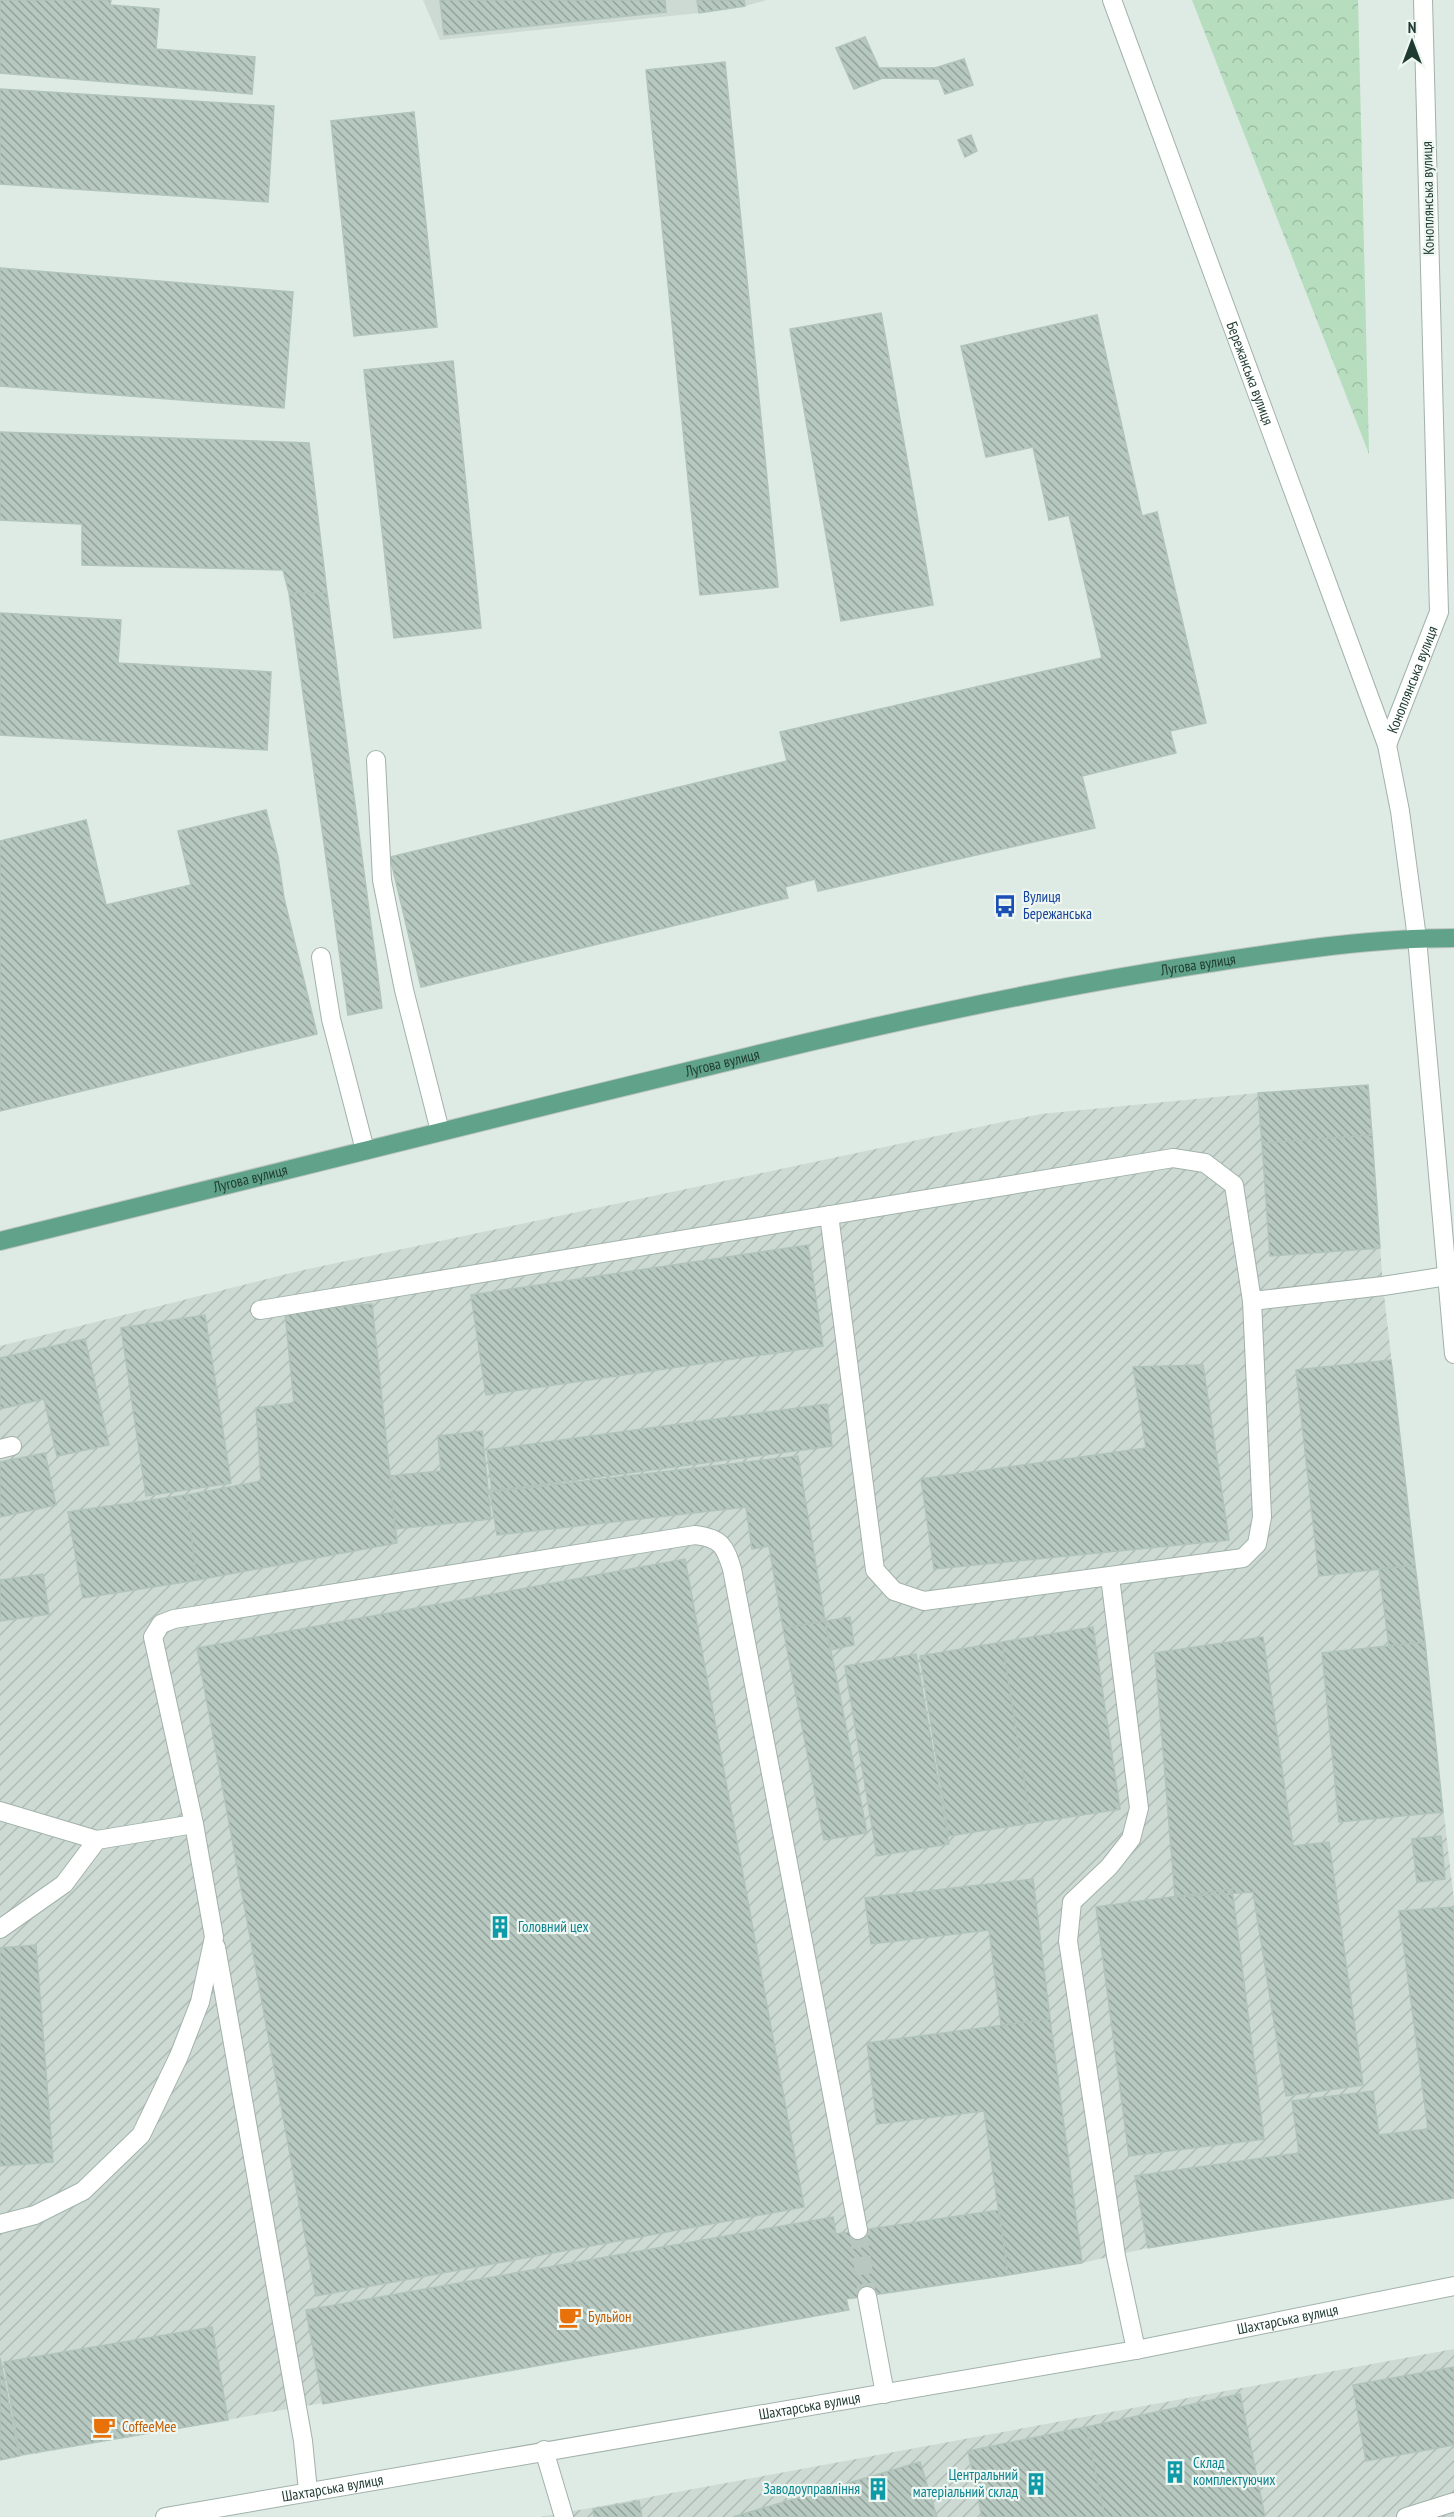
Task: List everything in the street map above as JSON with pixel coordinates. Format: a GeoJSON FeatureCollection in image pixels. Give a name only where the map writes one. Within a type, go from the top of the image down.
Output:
{"type":"FeatureCollection","features":[{"type":"Feature","properties":{"kind":"main road","name":"Лугова вулиця"},"geometry":{"type":"LineString","coordinates":[[0,1241],[861,1029],[1029,993],[1276,953],[1417,938],[1454,938]]}},
{"type":"Feature","properties":{"kind":"street","name":"Бережанська вулиця"},"geometry":{"type":"LineString","coordinates":[[1112,0],[1387,745]]}},
{"type":"Feature","properties":{"kind":"street","name":"Коноплянська вулиця"},"geometry":{"type":"LineString","coordinates":[[1423,0],[1439,612],[1387,745],[1400,811],[1417,938],[1454,1354]]}},
{"type":"Feature","properties":{"kind":"street"},"geometry":{"type":"LineString","coordinates":[[376,760],[382,880],[404,990],[440,1131]]}},
{"type":"Feature","properties":{"kind":"street"},"geometry":{"type":"LineString","coordinates":[[321,957],[331,1019],[365,1150]]}},
{"type":"Feature","properties":{"kind":"street"},"geometry":{"type":"LineString","coordinates":[[260,1310],[829,1215],[1173,1158],[1204,1163],[1234,1185],[1252,1301],[1262,1518],[1257,1544],[1242,1558],[1110,1577],[924,1601],[894,1591],[875,1570],[829,1215]]}},
{"type":"Feature","properties":{"kind":"street"},"geometry":{"type":"LineString","coordinates":[[1252,1301],[1447,1276]]}},
{"type":"Feature","properties":{"kind":"street"},"geometry":{"type":"LineString","coordinates":[[308,2491],[303,2441],[194,1824],[153,1637],[161,1624],[174,1619],[678,1537],[695,1535],[710,1537],[726,1547],[858,2230]]}},
{"type":"Feature","properties":{"kind":"street"},"geometry":{"type":"LineString","coordinates":[[1110,1577],[1139,1808],[1131,1839],[1109,1867],[1072,1902],[1068,1941],[1116,2256],[1136,2350]]}},
{"type":"Feature","properties":{"kind":"street"},"geometry":{"type":"LineString","coordinates":[[0,1811],[97,1840],[194,1824]]}},
{"type":"Feature","properties":{"kind":"street"},"geometry":{"type":"LineString","coordinates":[[2,1926],[64,1884],[97,1840]]}},
{"type":"Feature","properties":{"kind":"street"},"geometry":{"type":"LineString","coordinates":[[0,2224],[35,2215],[83,2191],[141,2135],[179,2056],[200,2002],[214,1936]]}},
{"type":"Feature","properties":{"kind":"street","name":"Шахтарська вулиця"},"geometry":{"type":"LineString","coordinates":[[165,2517],[1136,2350],[1454,2286]]}},
{"type":"Feature","properties":{"kind":"street"},"geometry":{"type":"LineString","coordinates":[[867,2296],[885,2394]]}},
{"type":"Feature","properties":{"kind":"street"},"geometry":{"type":"LineString","coordinates":[[544,2450],[564,2517]]}},
{"type":"Feature","properties":{"kind":"street"},"geometry":{"type":"LineString","coordinates":[[1406,2517],[1454,2502]]}},
{"type":"Feature","properties":{"kind":"shaded area"},"geometry":{"type":"Polygon","coordinates":[[[423,0],[767,0],[699,13],[440,40],[423,0]]]}},
{"type":"Feature","properties":{"kind":"shaded area"},"geometry":{"type":"Polygon","coordinates":[[[1368,1085],[1383,1286],[1454,1901],[1454,2198],[1148,2248],[1082,2263],[847,2299],[849,2310],[0,2460],[0,1346],[299,1271],[1041,1114],[1368,1085]]]}},
{"type":"Feature","properties":{"kind":"shaded area"},"geometry":{"type":"Polygon","coordinates":[[[1454,2349],[1454,2517],[540,2517],[563,2513],[1454,2349]]]}},
{"type":"Feature","properties":{"kind":"green space"},"geometry":{"type":"Polygon","coordinates":[[[1192,0],[1358,0],[1369,454],[1192,0]]]}},
{"type":"Feature","properties":{"kind":"building"},"geometry":{"type":"Polygon","coordinates":[[[0,0],[111,0],[110,5],[159,9],[156,49],[255,57],[252,94],[0,73],[0,0]]]}},
{"type":"Feature","properties":{"kind":"building"},"geometry":{"type":"Polygon","coordinates":[[[440,0],[665,0],[666,12],[444,35],[440,0]]]}},
{"type":"Feature","properties":{"kind":"building"},"geometry":{"type":"Polygon","coordinates":[[[697,0],[744,0],[745,6],[699,13],[697,0]]]}},
{"type":"Feature","properties":{"kind":"building"},"geometry":{"type":"Polygon","coordinates":[[[865,37],[879,68],[935,68],[964,59],[973,85],[945,94],[939,79],[883,78],[854,89],[836,48],[865,37]]]}},
{"type":"Feature","properties":{"kind":"building"},"geometry":{"type":"Polygon","coordinates":[[[725,62],[778,587],[700,595],[646,70],[725,62]]]}},
{"type":"Feature","properties":{"kind":"building"},"geometry":{"type":"Polygon","coordinates":[[[0,89],[274,106],[268,202],[0,184],[0,89]]]}},
{"type":"Feature","properties":{"kind":"building"},"geometry":{"type":"Polygon","coordinates":[[[414,112],[437,327],[354,336],[331,121],[414,112]]]}},
{"type":"Feature","properties":{"kind":"building"},"geometry":{"type":"Polygon","coordinates":[[[971,135],[977,151],[965,157],[958,140],[971,135]]]}},
{"type":"Feature","properties":{"kind":"building"},"geometry":{"type":"Polygon","coordinates":[[[0,268],[293,292],[284,408],[0,386],[0,268]]]}},
{"type":"Feature","properties":{"kind":"building"},"geometry":{"type":"Polygon","coordinates":[[[881,313],[933,605],[841,621],[790,329],[881,313]]]}},
{"type":"Feature","properties":{"kind":"building"},"geometry":{"type":"Polygon","coordinates":[[[1097,315],[1142,516],[1157,512],[1206,723],[1170,731],[1176,753],[1082,776],[1095,828],[818,891],[815,879],[785,887],[788,898],[421,987],[390,857],[787,761],[780,732],[1102,658],[1069,515],[1049,520],[1033,447],[986,457],[961,346],[1097,315]]]}},
{"type":"Feature","properties":{"kind":"building"},"geometry":{"type":"Polygon","coordinates":[[[453,361],[481,628],[394,638],[364,370],[453,361]]]}},
{"type":"Feature","properties":{"kind":"building"},"geometry":{"type":"Polygon","coordinates":[[[0,432],[309,443],[327,593],[289,593],[283,570],[82,565],[82,524],[0,520],[0,432]]]}},
{"type":"Feature","properties":{"kind":"building"},"geometry":{"type":"Polygon","coordinates":[[[289,593],[327,593],[382,1008],[348,1015],[289,593]]]}},
{"type":"Feature","properties":{"kind":"building"},"geometry":{"type":"Polygon","coordinates":[[[0,613],[121,620],[118,663],[271,672],[267,750],[0,735],[0,613]]]}},
{"type":"Feature","properties":{"kind":"building"},"geometry":{"type":"Polygon","coordinates":[[[266,810],[278,857],[284,898],[317,1034],[0,1111],[0,841],[86,820],[106,905],[191,885],[178,831],[266,810]]]}},
{"type":"Feature","properties":{"kind":"building"},"geometry":{"type":"Polygon","coordinates":[[[1368,1085],[1372,1135],[1262,1143],[1258,1093],[1368,1085]]]}},
{"type":"Feature","properties":{"kind":"building"},"geometry":{"type":"Polygon","coordinates":[[[1372,1135],[1380,1248],[1270,1256],[1262,1143],[1372,1135]]]}},
{"type":"Feature","properties":{"kind":"building"},"geometry":{"type":"Polygon","coordinates":[[[808,1245],[823,1346],[486,1395],[471,1295],[808,1245]]]}},
{"type":"Feature","properties":{"kind":"building"},"geometry":{"type":"Polygon","coordinates":[[[372,1304],[397,1543],[197,1580],[186,1495],[261,1481],[256,1408],[294,1403],[285,1312],[372,1304]]]}},
{"type":"Feature","properties":{"kind":"building"},"geometry":{"type":"Polygon","coordinates":[[[205,1315],[231,1483],[146,1496],[121,1328],[205,1315]]]}},
{"type":"Feature","properties":{"kind":"building"},"geometry":{"type":"Polygon","coordinates":[[[85,1339],[109,1445],[57,1456],[44,1399],[0,1409],[0,1358],[85,1339]]]}},
{"type":"Feature","properties":{"kind":"building"},"geometry":{"type":"Polygon","coordinates":[[[1391,1360],[1415,1565],[1319,1576],[1296,1370],[1391,1360]]]}},
{"type":"Feature","properties":{"kind":"building"},"geometry":{"type":"Polygon","coordinates":[[[1203,1365],[1229,1540],[934,1569],[921,1479],[1146,1448],[1133,1367],[1203,1365]]]}},
{"type":"Feature","properties":{"kind":"building"},"geometry":{"type":"Polygon","coordinates":[[[827,1404],[832,1446],[492,1491],[487,1450],[827,1404]]]}},
{"type":"Feature","properties":{"kind":"building"},"geometry":{"type":"Polygon","coordinates":[[[482,1431],[491,1519],[395,1529],[390,1476],[441,1471],[438,1436],[482,1431]]]}},
{"type":"Feature","properties":{"kind":"building"},"geometry":{"type":"Polygon","coordinates":[[[45,1453],[56,1505],[0,1517],[0,1462],[45,1453]]]}},
{"type":"Feature","properties":{"kind":"building"},"geometry":{"type":"Polygon","coordinates":[[[798,1456],[825,1621],[783,1628],[769,1546],[752,1549],[746,1507],[497,1535],[490,1492],[798,1456]]]}},
{"type":"Feature","properties":{"kind":"building"},"geometry":{"type":"Polygon","coordinates":[[[186,1495],[197,1580],[83,1598],[68,1512],[186,1495]]]}},
{"type":"Feature","properties":{"kind":"building","name":"Головний цех"},"geometry":{"type":"Polygon","coordinates":[[[685,1559],[804,2207],[316,2296],[197,1648],[685,1559]]]}},
{"type":"Feature","properties":{"kind":"building"},"geometry":{"type":"Polygon","coordinates":[[[1415,1565],[1425,1642],[1389,1646],[1379,1569],[1415,1565]]]}},
{"type":"Feature","properties":{"kind":"building"},"geometry":{"type":"Polygon","coordinates":[[[43,1574],[49,1614],[0,1621],[0,1580],[43,1574]]]}},
{"type":"Feature","properties":{"kind":"building"},"geometry":{"type":"Polygon","coordinates":[[[850,1617],[854,1645],[830,1650],[825,1621],[850,1617]]]}},
{"type":"Feature","properties":{"kind":"building"},"geometry":{"type":"Polygon","coordinates":[[[825,1621],[867,1833],[824,1840],[783,1628],[825,1621]]]}},
{"type":"Feature","properties":{"kind":"building"},"geometry":{"type":"Polygon","coordinates":[[[1093,1627],[1120,1809],[1031,1823],[1002,1642],[1093,1627]]]}},
{"type":"Feature","properties":{"kind":"building"},"geometry":{"type":"Polygon","coordinates":[[[1263,1637],[1293,1846],[1329,1842],[1363,2085],[1286,2096],[1253,1892],[1175,1897],[1155,1653],[1263,1637]]]}},
{"type":"Feature","properties":{"kind":"building"},"geometry":{"type":"Polygon","coordinates":[[[1002,1642],[1031,1823],[949,1836],[920,1656],[1002,1642]]]}},
{"type":"Feature","properties":{"kind":"building"},"geometry":{"type":"Polygon","coordinates":[[[1425,1642],[1443,1812],[1339,1822],[1322,1653],[1425,1642]]]}},
{"type":"Feature","properties":{"kind":"building"},"geometry":{"type":"Polygon","coordinates":[[[916,1654],[949,1844],[877,1856],[845,1666],[916,1654]]]}},
{"type":"Feature","properties":{"kind":"building"},"geometry":{"type":"Polygon","coordinates":[[[1441,1836],[1445,1879],[1417,1882],[1412,1839],[1441,1836]]]}},
{"type":"Feature","properties":{"kind":"building"},"geometry":{"type":"Polygon","coordinates":[[[1033,1879],[1050,2019],[1001,2025],[989,1930],[871,1944],[865,1898],[1033,1879]]]}},
{"type":"Feature","properties":{"kind":"building"},"geometry":{"type":"Polygon","coordinates":[[[1232,1889],[1264,2139],[1129,2156],[1096,1907],[1232,1889]]]}},
{"type":"Feature","properties":{"kind":"building"},"geometry":{"type":"Polygon","coordinates":[[[1454,1907],[1454,2198],[1148,2248],[1135,2176],[1299,2153],[1292,2101],[1373,2091],[1379,2135],[1428,2129],[1399,1911],[1454,1907]]]}},
{"type":"Feature","properties":{"kind":"building"},"geometry":{"type":"Polygon","coordinates":[[[36,1945],[53,2162],[0,2166],[0,1948],[36,1945]]]}},
{"type":"Feature","properties":{"kind":"building"},"geometry":{"type":"Polygon","coordinates":[[[1050,2019],[1082,2263],[1008,2275],[984,2111],[877,2124],[867,2043],[1050,2019]]]}},
{"type":"Feature","properties":{"kind":"building"},"geometry":{"type":"Polygon","coordinates":[[[999,2210],[1008,2275],[846,2299],[849,2310],[323,2404],[306,2310],[833,2217],[836,2234],[999,2210]]]}},
{"type":"Feature","properties":{"kind":"building"},"geometry":{"type":"Polygon","coordinates":[[[212,2327],[228,2420],[20,2455],[4,2362],[212,2327]]]}},
{"type":"Feature","properties":{"kind":"building"},"geometry":{"type":"Polygon","coordinates":[[[0,2358],[19,2456],[0,2460],[0,2358]]]}},
{"type":"Feature","properties":{"kind":"building"},"geometry":{"type":"Polygon","coordinates":[[[1454,2367],[1454,2445],[1366,2461],[1353,2385],[1454,2367]]]}},
{"type":"Feature","properties":{"kind":"building","name":"Склад комплектуючих"},"geometry":{"type":"Polygon","coordinates":[[[1240,2394],[1265,2517],[1105,2517],[1086,2427],[1240,2394]]]}},
{"type":"Feature","properties":{"kind":"building","name":"Центральний матеріальний склад"},"geometry":{"type":"Polygon","coordinates":[[[1086,2427],[1105,2517],[982,2517],[968,2451],[1086,2427]]]}},
{"type":"Feature","properties":{"kind":"building","name":"Заводоуправління"},"geometry":{"type":"Polygon","coordinates":[[[920,2462],[937,2517],[733,2517],[920,2462]]]}},
{"type":"Feature","properties":{"kind":"building"},"geometry":{"type":"Polygon","coordinates":[[[639,2501],[642,2517],[594,2517],[593,2509],[639,2501]]]}},
{"type":"Feature","properties":{"kind":"tunnel"},"geometry":{"type":"LineString","coordinates":[[858,2230],[867,2296]]}},
{"type":"Feature","properties":{"kind":"place","name":"Вулиця Бережанська"},"geometry":{"type":"Point","coordinates":[1005,906]}},
{"type":"Feature","properties":{"kind":"place","name":"Головний цех"},"geometry":{"type":"Point","coordinates":[500,1927]}},
{"type":"Feature","properties":{"kind":"place","name":"Бульйон"},"geometry":{"type":"Point","coordinates":[570,2317]}},
{"type":"Feature","properties":{"kind":"place","name":"CoffeeMee"},"geometry":{"type":"Point","coordinates":[104,2427]}},
{"type":"Feature","properties":{"kind":"place","name":"Склад комплектуючих"},"geometry":{"type":"Point","coordinates":[1175,2472]}},
{"type":"Feature","properties":{"kind":"place","name":"Центральний матеріальний склад"},"geometry":{"type":"Point","coordinates":[1036,2484]}},
{"type":"Feature","properties":{"kind":"place","name":"Заводоуправління"},"geometry":{"type":"Point","coordinates":[878,2489]}}]}
